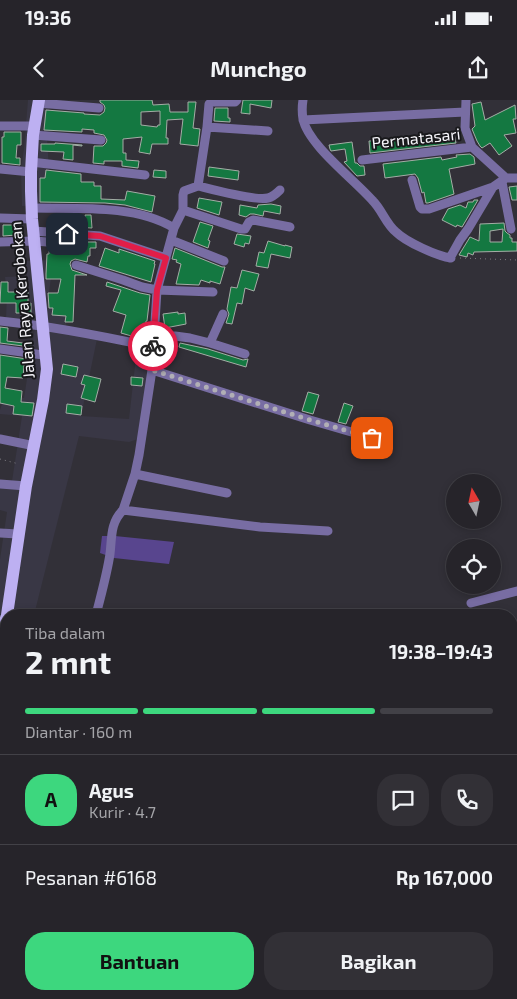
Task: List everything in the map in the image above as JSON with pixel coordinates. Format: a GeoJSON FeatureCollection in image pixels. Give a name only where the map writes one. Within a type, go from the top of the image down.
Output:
{"type":"FeatureCollection","features":[{"type":"Feature","properties":{"kind":"main road","name":"Jalan Raya Kerobokan"},"geometry":{"type":"LineString","coordinates":[[5,609],[4,593],[18,534],[46,378],[45,343],[33,225],[31,167],[34,130],[39,102]]}},
{"type":"Feature","properties":{"kind":"street"},"geometry":{"type":"LineString","coordinates":[[198,186],[209,104],[235,102],[237,100]]}},
{"type":"Feature","properties":{"kind":"street"},"geometry":{"type":"LineString","coordinates":[[303,100],[303,120],[316,143],[380,208],[395,232],[443,257],[451,258],[460,240],[500,182]]}},
{"type":"Feature","properties":{"kind":"street"},"geometry":{"type":"LineString","coordinates":[[466,100],[465,128],[472,147],[500,182],[511,228]]}},
{"type":"Feature","properties":{"kind":"street"},"geometry":{"type":"LineString","coordinates":[[39,102],[100,108]]}},
{"type":"Feature","properties":{"kind":"street"},"geometry":{"type":"LineString","coordinates":[[303,120],[466,112]]}},
{"type":"Feature","properties":{"kind":"street"},"geometry":{"type":"LineString","coordinates":[[0,126],[101,140]]}},
{"type":"Feature","properties":{"kind":"street"},"geometry":{"type":"LineString","coordinates":[[207,127],[268,131]]}},
{"type":"Feature","properties":{"kind":"street","name":"Permatasari"},"geometry":{"type":"LineString","coordinates":[[362,160],[472,147]]}},
{"type":"Feature","properties":{"kind":"street"},"geometry":{"type":"LineString","coordinates":[[0,169],[31,167],[144,175]]}},
{"type":"Feature","properties":{"kind":"street"},"geometry":{"type":"LineString","coordinates":[[412,180],[420,207],[425,210],[500,182],[517,178]]}},
{"type":"Feature","properties":{"kind":"street"},"geometry":{"type":"LineString","coordinates":[[97,609],[110,553],[111,535],[115,522],[123,510],[135,474],[152,370],[157,290],[174,228],[183,210],[184,191],[198,186],[262,199],[276,195],[280,190]]}},
{"type":"Feature","properties":{"kind":"street"},"geometry":{"type":"LineString","coordinates":[[0,242],[33,225],[103,208],[119,210],[164,222],[174,228]]}},
{"type":"Feature","properties":{"kind":"street"},"geometry":{"type":"LineString","coordinates":[[183,210],[241,229],[245,229],[249,222],[253,220],[290,227]]}},
{"type":"Feature","properties":{"kind":"street"},"geometry":{"type":"LineString","coordinates":[[0,218],[100,236],[166,258]]}},
{"type":"Feature","properties":{"kind":"street"},"geometry":{"type":"LineString","coordinates":[[33,225],[61,243]]}},
{"type":"Feature","properties":{"kind":"street"},"geometry":{"type":"LineString","coordinates":[[171,240],[224,260]]}},
{"type":"Feature","properties":{"kind":"street"},"geometry":{"type":"LineString","coordinates":[[76,265],[142,287],[157,290],[213,292]]}},
{"type":"Feature","properties":{"kind":"street"},"geometry":{"type":"LineString","coordinates":[[210,343],[223,314]]}},
{"type":"Feature","properties":{"kind":"street"},"geometry":{"type":"LineString","coordinates":[[0,321],[42,325],[153,342],[175,336],[190,338],[245,354]]}},
{"type":"Feature","properties":{"kind":"street"},"geometry":{"type":"LineString","coordinates":[[0,349],[43,355]]}},
{"type":"Feature","properties":{"kind":"street"},"geometry":{"type":"LineString","coordinates":[[152,370],[372,438]]}},
{"type":"Feature","properties":{"kind":"street"},"geometry":{"type":"LineString","coordinates":[[0,439],[35,446]]}},
{"type":"Feature","properties":{"kind":"street"},"geometry":{"type":"LineString","coordinates":[[135,474],[227,493]]}},
{"type":"Feature","properties":{"kind":"street"},"geometry":{"type":"LineString","coordinates":[[0,484],[26,486]]}},
{"type":"Feature","properties":{"kind":"street"},"geometry":{"type":"LineString","coordinates":[[123,510],[260,527],[328,531]]}},
{"type":"Feature","properties":{"kind":"street"},"geometry":{"type":"LineString","coordinates":[[0,533],[18,534]]}},
{"type":"Feature","properties":{"kind":"street"},"geometry":{"type":"LineString","coordinates":[[471,603],[517,591]]}},
{"type":"Feature","properties":{"kind":"path"},"geometry":{"type":"LineString","coordinates":[[451,258],[517,260]]}},
{"type":"Feature","properties":{"kind":"path"},"geometry":{"type":"LineString","coordinates":[[0,459],[30,466]]}},
{"type":"Feature","properties":{"kind":"shaded area"},"geometry":{"type":"Polygon","coordinates":[[[28,100],[50,100],[47,137],[51,205],[22,206],[21,169],[28,100]]]}},
{"type":"Feature","properties":{"kind":"shaded area"},"geometry":{"type":"Polygon","coordinates":[[[50,260],[51,278],[48,299],[67,302],[66,333],[97,339],[81,416],[129,419],[137,348],[158,355],[149,377],[144,437],[129,442],[79,436],[36,609],[0,609],[0,559],[7,512],[0,510],[0,480],[12,481],[22,416],[0,414],[0,410],[5,395],[24,398],[35,328],[6,320],[7,292],[5,277],[27,276],[25,261],[50,260]]]}},
{"type":"Feature","properties":{"kind":"shaded area"},"geometry":{"type":"Polygon","coordinates":[[[102,536],[174,542],[169,564],[114,558],[100,553],[102,536]]]}},
{"type":"Feature","properties":{"kind":"building"},"geometry":{"type":"Polygon","coordinates":[[[100,100],[152,100],[153,105],[169,104],[170,112],[188,112],[188,102],[196,102],[193,128],[200,129],[198,146],[180,144],[183,119],[167,120],[166,138],[168,138],[168,144],[152,144],[150,154],[139,152],[142,137],[123,139],[123,153],[126,153],[126,160],[139,161],[138,168],[122,166],[122,161],[104,161],[104,164],[93,163],[94,146],[103,146],[107,140],[104,135],[94,133],[94,130],[82,129],[82,132],[44,130],[46,110],[100,115],[104,112],[105,108],[100,100]],[[160,111],[141,112],[141,125],[157,127],[160,125],[160,111]]]}},
{"type":"Feature","properties":{"kind":"building"},"geometry":{"type":"Polygon","coordinates":[[[243,100],[272,100],[271,108],[250,104],[250,114],[241,113],[243,100]]]}},
{"type":"Feature","properties":{"kind":"building"},"geometry":{"type":"Polygon","coordinates":[[[481,102],[485,120],[515,105],[516,119],[513,119],[516,133],[504,135],[512,146],[499,155],[490,143],[482,148],[472,129],[475,126],[472,104],[481,102]]]}},
{"type":"Feature","properties":{"kind":"building"},"geometry":{"type":"Polygon","coordinates":[[[215,108],[228,108],[230,122],[214,121],[215,108]]]}},
{"type":"Feature","properties":{"kind":"building"},"geometry":{"type":"Polygon","coordinates":[[[4,132],[21,132],[21,145],[17,145],[16,158],[20,158],[20,165],[2,163],[2,137],[4,137],[4,132]]]}},
{"type":"Feature","properties":{"kind":"building"},"geometry":{"type":"Polygon","coordinates":[[[439,134],[439,136],[454,134],[456,143],[370,153],[369,141],[396,140],[439,134]]]}},
{"type":"Feature","properties":{"kind":"building"},"geometry":{"type":"Polygon","coordinates":[[[352,142],[355,163],[364,166],[365,175],[357,176],[344,162],[347,161],[345,149],[331,151],[329,145],[352,142]]]}},
{"type":"Feature","properties":{"kind":"building"},"geometry":{"type":"Polygon","coordinates":[[[41,144],[82,145],[82,146],[73,145],[73,160],[63,159],[64,152],[41,151],[41,144]]]}},
{"type":"Feature","properties":{"kind":"building"},"geometry":{"type":"Polygon","coordinates":[[[470,154],[474,157],[475,164],[449,169],[454,194],[428,203],[426,203],[424,192],[422,193],[415,174],[385,178],[383,164],[441,157],[442,160],[457,157],[456,155],[470,154]]]}},
{"type":"Feature","properties":{"kind":"building"},"geometry":{"type":"Polygon","coordinates":[[[209,167],[239,171],[238,180],[208,176],[209,167]]]}},
{"type":"Feature","properties":{"kind":"building"},"geometry":{"type":"Polygon","coordinates":[[[46,170],[81,174],[81,182],[94,182],[94,186],[101,186],[101,199],[125,200],[127,191],[155,196],[152,212],[125,205],[105,203],[40,202],[40,178],[45,178],[46,170]]]}},
{"type":"Feature","properties":{"kind":"building"},"geometry":{"type":"Polygon","coordinates":[[[154,170],[166,171],[166,178],[153,177],[154,170]]]}},
{"type":"Feature","properties":{"kind":"building"},"geometry":{"type":"Polygon","coordinates":[[[517,186],[517,200],[512,200],[509,187],[517,186]]]}},
{"type":"Feature","properties":{"kind":"building"},"geometry":{"type":"Polygon","coordinates":[[[199,198],[222,202],[219,215],[197,208],[199,198]]]}},
{"type":"Feature","properties":{"kind":"building"},"geometry":{"type":"Polygon","coordinates":[[[478,200],[462,227],[457,225],[456,227],[442,220],[448,209],[460,205],[466,208],[468,202],[473,202],[478,200]]]}},
{"type":"Feature","properties":{"kind":"building"},"geometry":{"type":"Polygon","coordinates":[[[271,204],[281,206],[280,214],[264,211],[263,216],[250,214],[246,217],[239,215],[240,205],[257,208],[258,205],[271,204]]]}},
{"type":"Feature","properties":{"kind":"building"},"geometry":{"type":"Polygon","coordinates":[[[85,215],[91,215],[92,228],[72,227],[73,220],[85,221],[85,215]]]}},
{"type":"Feature","properties":{"kind":"building"},"geometry":{"type":"Polygon","coordinates":[[[200,222],[213,226],[208,240],[210,241],[208,248],[193,242],[200,222]]]}},
{"type":"Feature","properties":{"kind":"building"},"geometry":{"type":"Polygon","coordinates":[[[504,223],[505,231],[512,238],[512,242],[517,242],[517,251],[474,252],[473,255],[468,253],[467,257],[459,255],[470,237],[479,241],[480,224],[504,223]],[[503,229],[490,231],[490,242],[502,242],[503,229]]]}},
{"type":"Feature","properties":{"kind":"building"},"geometry":{"type":"Polygon","coordinates":[[[3,225],[16,225],[16,235],[3,236],[3,225]]]}},
{"type":"Feature","properties":{"kind":"building"},"geometry":{"type":"Polygon","coordinates":[[[237,234],[251,236],[249,244],[245,243],[244,247],[234,244],[237,234]]]}},
{"type":"Feature","properties":{"kind":"building"},"geometry":{"type":"Polygon","coordinates":[[[66,240],[70,240],[70,242],[96,242],[96,248],[90,248],[90,256],[88,256],[87,262],[75,259],[70,264],[72,270],[87,275],[75,275],[73,322],[65,322],[66,316],[52,315],[53,308],[49,308],[48,293],[58,293],[61,279],[46,279],[49,248],[64,248],[67,244],[66,240]]]}},
{"type":"Feature","properties":{"kind":"building"},"geometry":{"type":"Polygon","coordinates":[[[268,241],[292,247],[290,258],[271,254],[268,268],[256,266],[259,252],[264,253],[268,241]]]}},
{"type":"Feature","properties":{"kind":"building"},"geometry":{"type":"Polygon","coordinates":[[[105,248],[119,253],[119,249],[155,261],[151,282],[99,266],[105,248]]]}},
{"type":"Feature","properties":{"kind":"building"},"geometry":{"type":"Polygon","coordinates":[[[175,248],[225,267],[220,284],[201,280],[199,285],[176,284],[181,264],[176,262],[177,260],[172,259],[175,248]]]}},
{"type":"Feature","properties":{"kind":"building"},"geometry":{"type":"Polygon","coordinates":[[[242,270],[259,274],[254,291],[245,288],[242,304],[237,303],[232,324],[226,323],[229,314],[227,309],[231,287],[237,288],[242,270]]]}},
{"type":"Feature","properties":{"kind":"building"},"geometry":{"type":"Polygon","coordinates":[[[1,282],[8,282],[8,292],[28,292],[28,304],[31,303],[31,313],[16,313],[16,303],[0,303],[1,282]]]}},
{"type":"Feature","properties":{"kind":"building"},"geometry":{"type":"Polygon","coordinates":[[[107,282],[150,295],[143,336],[135,334],[135,337],[121,333],[126,315],[113,311],[121,290],[106,286],[107,282]]]}},
{"type":"Feature","properties":{"kind":"building"},"geometry":{"type":"Polygon","coordinates":[[[178,312],[178,314],[185,313],[186,324],[165,328],[163,314],[178,312]]]}},
{"type":"Feature","properties":{"kind":"building"},"geometry":{"type":"Polygon","coordinates":[[[0,327],[8,328],[7,341],[31,344],[31,347],[0,343],[0,327]]]}},
{"type":"Feature","properties":{"kind":"building"},"geometry":{"type":"Polygon","coordinates":[[[180,343],[208,349],[243,360],[248,359],[246,367],[179,347],[180,343]]]}},
{"type":"Feature","properties":{"kind":"building"},"geometry":{"type":"Polygon","coordinates":[[[0,355],[27,359],[26,365],[24,365],[23,378],[7,377],[5,388],[22,391],[21,402],[34,403],[32,416],[13,414],[14,406],[0,403],[0,355]]]}},
{"type":"Feature","properties":{"kind":"building"},"geometry":{"type":"Polygon","coordinates":[[[63,364],[78,367],[76,377],[61,374],[63,364]]]}},
{"type":"Feature","properties":{"kind":"building"},"geometry":{"type":"Polygon","coordinates":[[[84,375],[101,379],[95,402],[81,398],[85,385],[81,384],[84,375]]]}},
{"type":"Feature","properties":{"kind":"building"},"geometry":{"type":"Polygon","coordinates":[[[131,377],[143,378],[142,386],[131,385],[131,377]]]}},
{"type":"Feature","properties":{"kind":"building"},"geometry":{"type":"Polygon","coordinates":[[[308,392],[319,395],[313,414],[302,411],[308,392]]]}},
{"type":"Feature","properties":{"kind":"building"},"geometry":{"type":"Polygon","coordinates":[[[344,403],[353,406],[346,424],[338,422],[344,403]]]}},
{"type":"Feature","properties":{"kind":"building"},"geometry":{"type":"Polygon","coordinates":[[[67,404],[82,406],[81,415],[66,413],[67,404]]]}},
{"type":"Feature","properties":{"kind":"way so far"},"geometry":{"type":"LineString","coordinates":[[153,346],[152,370],[372,438]]}},
{"type":"Feature","properties":{"kind":"route"},"geometry":{"type":"LineString","coordinates":[[67,234],[100,236],[166,258],[157,290],[153,346]]}}]}
